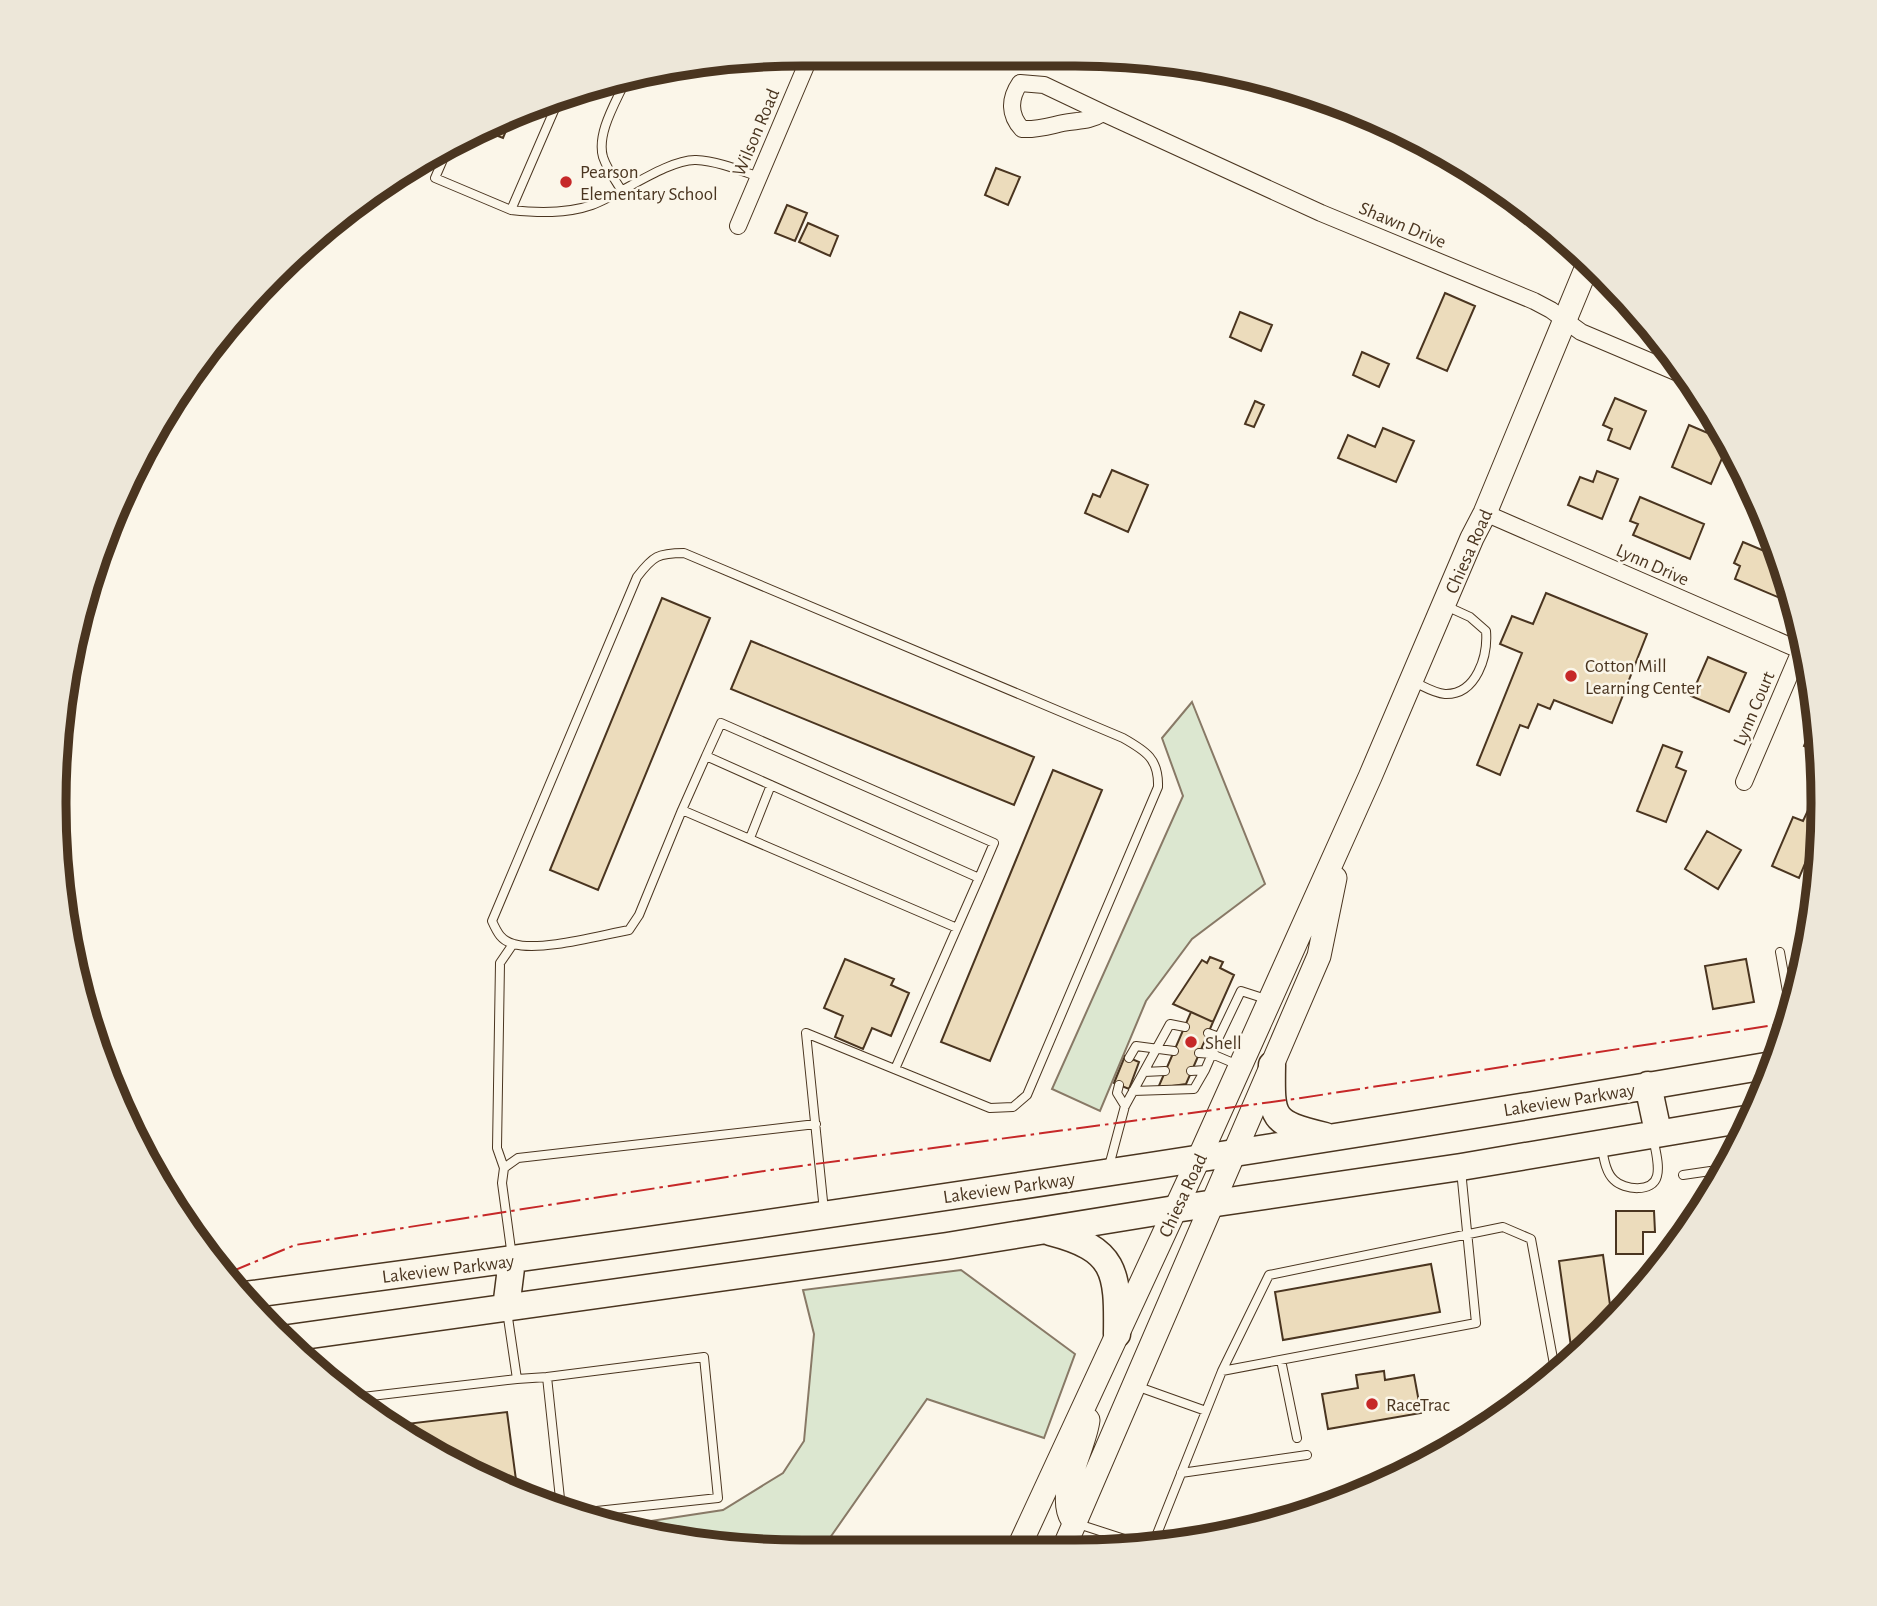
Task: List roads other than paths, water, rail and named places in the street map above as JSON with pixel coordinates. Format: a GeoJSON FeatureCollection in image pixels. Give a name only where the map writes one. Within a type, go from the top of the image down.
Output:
{"type":"FeatureCollection","features":[{"type":"Feature","properties":{"kind":"main road","name":"Chiesa Road"},"geometry":{"type":"LineString","coordinates":[[1022,1540],[1199,1158],[1343,837],[1485,513],[1585,272]]}},
{"type":"Feature","properties":{"kind":"main road","name":"Chiesa Road"},"geometry":{"type":"LineString","coordinates":[[1067,1540],[1319,956],[1343,837]]}},
{"type":"Feature","properties":{"kind":"main road"},"geometry":{"type":"LineString","coordinates":[[1272,1065],[1273,1110],[1278,1118],[1292,1128],[1333,1138]]}},
{"type":"Feature","properties":{"kind":"main road","name":"Lakeview Parkway"},"geometry":{"type":"LineString","coordinates":[[253,1294],[512,1260],[1235,1154],[1761,1067]]}},
{"type":"Feature","properties":{"kind":"main road"},"geometry":{"type":"LineString","coordinates":[[1648,1085],[1656,1133]]}},
{"type":"Feature","properties":{"kind":"main road"},"geometry":{"type":"LineString","coordinates":[[296,1337],[947,1246],[1461,1167],[1739,1120]]}},
{"type":"Feature","properties":{"kind":"main road"},"geometry":{"type":"LineString","coordinates":[[1045,1230],[1077,1238],[1101,1253],[1112,1272],[1118,1292],[1117,1334]]}},
{"type":"Feature","properties":{"kind":"main road"},"geometry":{"type":"LineString","coordinates":[[506,1308],[512,1260]]}},
{"type":"Feature","properties":{"kind":"main road"},"geometry":{"type":"LineString","coordinates":[[1075,1523],[1067,1509],[1067,1497],[1087,1434],[1093,1385]]}},
{"type":"Feature","properties":{"kind":"street","name":"Wilson Road"},"geometry":{"type":"LineString","coordinates":[[737,226],[806,66]]}},
{"type":"Feature","properties":{"kind":"street","name":"Shawn Drive"},"geometry":{"type":"LineString","coordinates":[[1103,113],[1086,122],[1067,122],[1034,130],[1022,129],[1015,121],[1011,103],[1020,83],[1044,85],[1308,207],[1534,301],[1581,332],[1668,369]]}},
{"type":"Feature","properties":{"kind":"street","name":"Lynn Drive"},"geometry":{"type":"LineString","coordinates":[[1485,513],[1793,647]]}},
{"type":"Feature","properties":{"kind":"street","name":"Lynn Court"},"geometry":{"type":"LineString","coordinates":[[1744,782],[1797,663]]}},
{"type":"Feature","properties":{"kind":"lane"},"geometry":{"type":"LineString","coordinates":[[622,90],[604,132],[602,153],[622,191]]}},
{"type":"Feature","properties":{"kind":"lane"},"geometry":{"type":"LineString","coordinates":[[511,210],[554,111]]}},
{"type":"Feature","properties":{"kind":"lane"},"geometry":{"type":"LineString","coordinates":[[442,161],[435,178],[511,210],[566,212],[592,205],[658,171],[694,160],[726,166],[759,177]]}},
{"type":"Feature","properties":{"kind":"lane"},"geometry":{"type":"LineString","coordinates":[[824,1214],[806,1033],[990,1108],[1013,1107],[1027,1095],[1158,787],[1158,771],[1146,751],[1123,738],[684,553],[663,553],[649,562],[637,577],[492,921],[499,936],[513,944],[535,947],[629,930],[639,915],[721,723],[994,843],[895,1069]]}},
{"type":"Feature","properties":{"kind":"lane"},"geometry":{"type":"LineString","coordinates":[[1411,681],[1446,694],[1459,691],[1471,683],[1480,670],[1487,642],[1486,631],[1470,617],[1443,605]]}},
{"type":"Feature","properties":{"kind":"lane"},"geometry":{"type":"LineString","coordinates":[[706,757],[979,878]]}},
{"type":"Feature","properties":{"kind":"lane"},"geometry":{"type":"LineString","coordinates":[[750,838],[771,785]]}},
{"type":"Feature","properties":{"kind":"lane"},"geometry":{"type":"LineString","coordinates":[[682,810],[957,928]]}},
{"type":"Feature","properties":{"kind":"lane"},"geometry":{"type":"LineString","coordinates":[[512,1260],[502,1183],[504,1168],[497,1148],[500,963],[513,944]]}},
{"type":"Feature","properties":{"kind":"lane"},"geometry":{"type":"LineString","coordinates":[[1780,952],[1786,988]]}},
{"type":"Feature","properties":{"kind":"lane"},"geometry":{"type":"LineString","coordinates":[[1133,1091],[1194,1089],[1241,991],[1270,1000]]}},
{"type":"Feature","properties":{"kind":"lane"},"geometry":{"type":"LineString","coordinates":[[1107,1173],[1125,1105],[1170,1024],[1185,1027]]}},
{"type":"Feature","properties":{"kind":"lane"},"geometry":{"type":"LineString","coordinates":[[1208,1033],[1219,1037]]}},
{"type":"Feature","properties":{"kind":"lane"},"geometry":{"type":"LineString","coordinates":[[1129,1058],[1136,1046],[1142,1045],[1174,1051]]}},
{"type":"Feature","properties":{"kind":"lane"},"geometry":{"type":"LineString","coordinates":[[1199,1053],[1212,1054],[1240,1066]]}},
{"type":"Feature","properties":{"kind":"lane"},"geometry":{"type":"LineString","coordinates":[[1191,1071],[1205,1070]]}},
{"type":"Feature","properties":{"kind":"lane"},"geometry":{"type":"LineString","coordinates":[[1144,1072],[1165,1071]]}},
{"type":"Feature","properties":{"kind":"lane"},"geometry":{"type":"LineString","coordinates":[[1119,1086],[1117,1093],[1125,1105]]}},
{"type":"Feature","properties":{"kind":"lane"},"geometry":{"type":"LineString","coordinates":[[504,1168],[517,1158],[816,1124]]}},
{"type":"Feature","properties":{"kind":"lane"},"geometry":{"type":"LineString","coordinates":[[1600,1143],[1613,1180],[1629,1188],[1642,1188],[1655,1181],[1658,1173],[1656,1133]]}},
{"type":"Feature","properties":{"kind":"lane"},"geometry":{"type":"LineString","coordinates":[[1222,1371],[1476,1323],[1461,1167]]}},
{"type":"Feature","properties":{"kind":"lane"},"geometry":{"type":"LineString","coordinates":[[1683,1175],[1712,1172]]}},
{"type":"Feature","properties":{"kind":"lane"},"geometry":{"type":"LineString","coordinates":[[1157,1534],[1222,1371],[1269,1275],[1503,1227],[1531,1239],[1554,1362]]}},
{"type":"Feature","properties":{"kind":"lane"},"geometry":{"type":"LineString","coordinates":[[506,1308],[517,1379]]}},
{"type":"Feature","properties":{"kind":"lane"},"geometry":{"type":"LineString","coordinates":[[368,1396],[704,1357],[718,1497],[600,1510]]}},
{"type":"Feature","properties":{"kind":"lane"},"geometry":{"type":"LineString","coordinates":[[1281,1360],[1297,1438]]}},
{"type":"Feature","properties":{"kind":"lane"},"geometry":{"type":"LineString","coordinates":[[547,1377],[560,1498]]}},
{"type":"Feature","properties":{"kind":"lane"},"geometry":{"type":"LineString","coordinates":[[1134,1386],[1206,1411]]}},
{"type":"Feature","properties":{"kind":"lane"},"geometry":{"type":"LineString","coordinates":[[1181,1473],[1307,1455]]}},
{"type":"Feature","properties":{"kind":"lane"},"geometry":{"type":"LineString","coordinates":[[1075,1523],[1121,1538]]}},
{"type":"Feature","properties":{"kind":"place","name":"Pearson Elementary School"},"geometry":{"type":"Point","coordinates":[566,182]}},
{"type":"Feature","properties":{"kind":"place","name":"Cotton Mill Learning Center"},"geometry":{"type":"Point","coordinates":[1571,676]}},
{"type":"Feature","properties":{"kind":"place","name":"Shell"},"geometry":{"type":"Point","coordinates":[1191,1042]}},
{"type":"Feature","properties":{"kind":"place","name":"RaceTrac"},"geometry":{"type":"Point","coordinates":[1372,1404]}}]}
